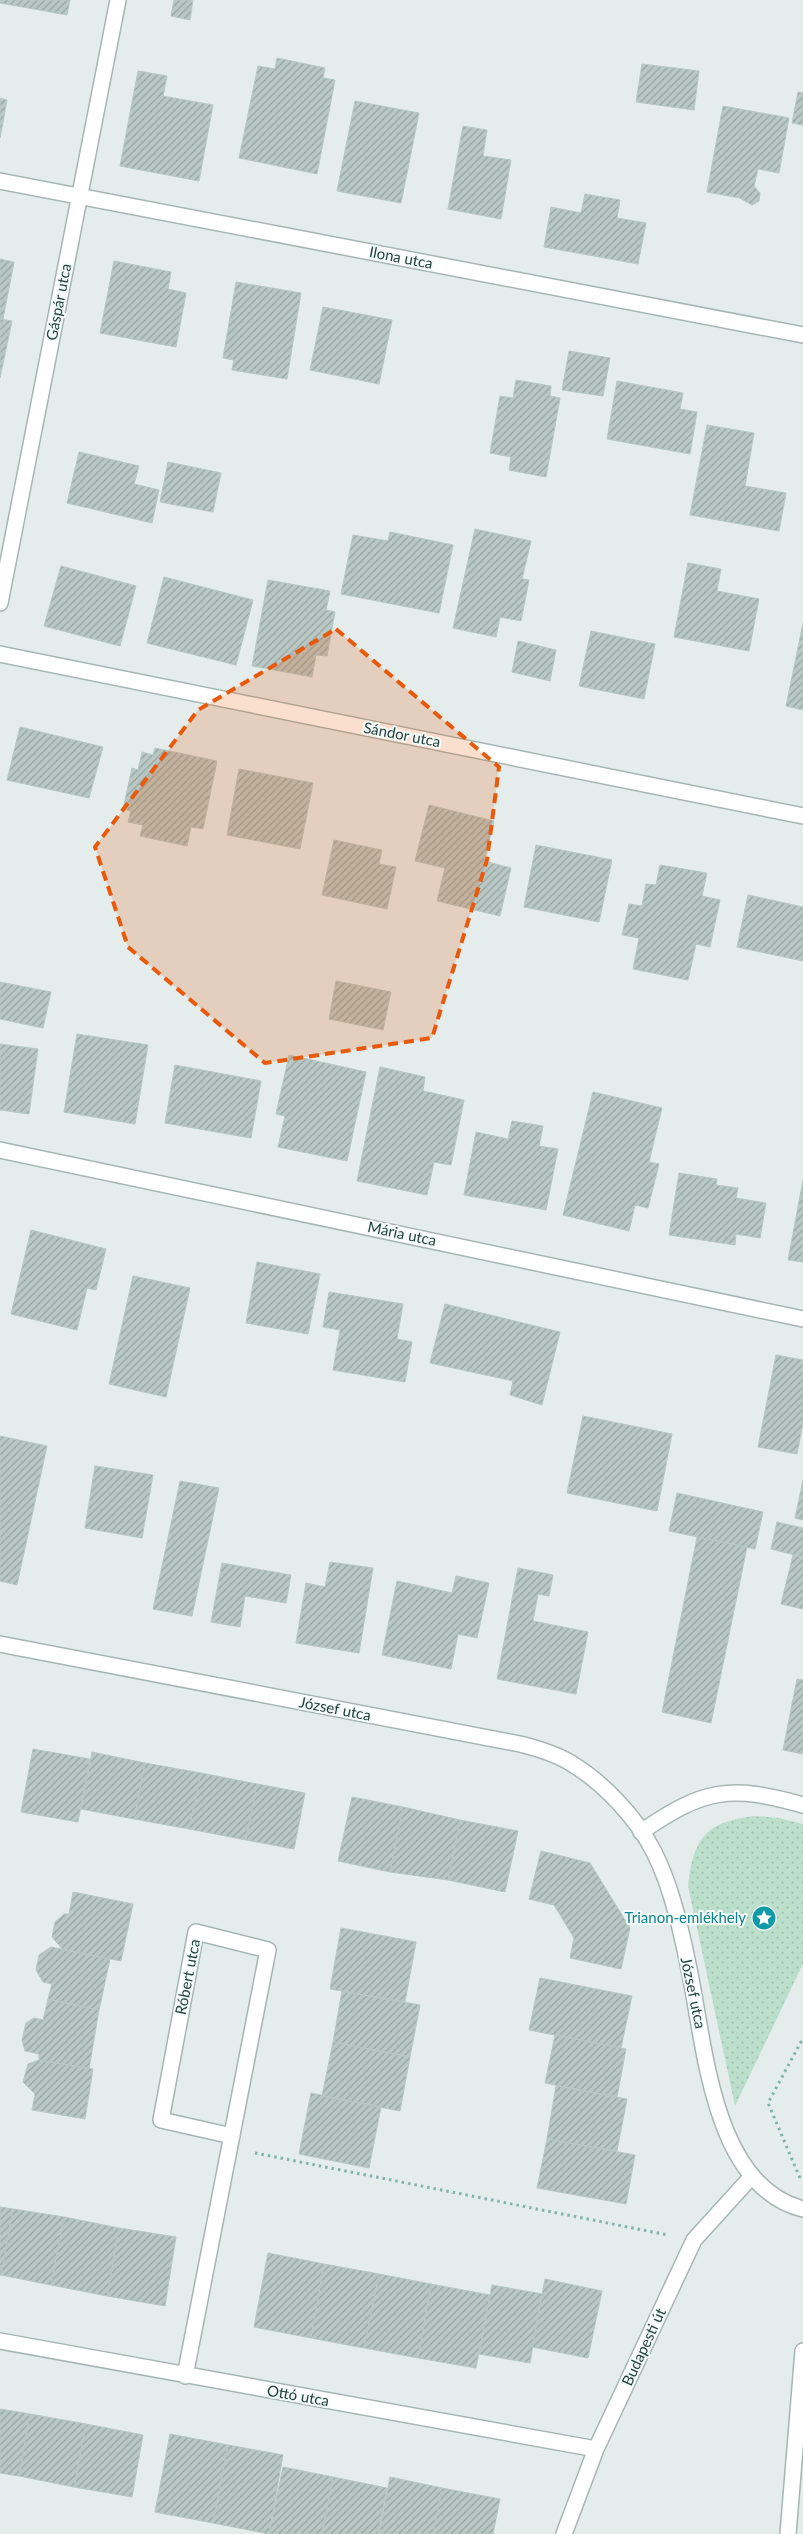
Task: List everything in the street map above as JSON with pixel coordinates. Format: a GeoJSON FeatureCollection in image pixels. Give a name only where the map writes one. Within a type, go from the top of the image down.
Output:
{"type":"FeatureCollection","features":[{"type":"Feature","properties":{"kind":"street","name":"Gáspár utca"},"geometry":{"type":"LineString","coordinates":[[0,604],[118,0]]}},
{"type":"Feature","properties":{"kind":"street","name":"Ilona utca"},"geometry":{"type":"LineString","coordinates":[[0,181],[803,335]]}},
{"type":"Feature","properties":{"kind":"street","name":"Sándor utca"},"geometry":{"type":"LineString","coordinates":[[0,654],[803,816]]}},
{"type":"Feature","properties":{"kind":"street","name":"Mária utca"},"geometry":{"type":"LineString","coordinates":[[0,1150],[803,1319]]}},
{"type":"Feature","properties":{"kind":"street","name":"József utca"},"geometry":{"type":"LineString","coordinates":[[0,1644],[520,1744],[569,1761],[604,1788],[641,1832],[654,1852],[673,1906],[689,1967],[712,2089],[738,2158],[752,2176],[779,2200],[803,2209]]}},
{"type":"Feature","properties":{"kind":"street"},"geometry":{"type":"LineString","coordinates":[[641,1832],[691,1802],[718,1793],[743,1792],[803,1805]]}},
{"type":"Feature","properties":{"kind":"street","name":"Róbert utca"},"geometry":{"type":"LineString","coordinates":[[185,2376],[231,2142],[268,1950],[196,1932],[161,2120],[231,2142]]}},
{"type":"Feature","properties":{"kind":"street","name":"Budapesti út"},"geometry":{"type":"LineString","coordinates":[[564,2534],[596,2449],[694,2240],[752,2176]]}},
{"type":"Feature","properties":{"kind":"street","name":"Ottó utca"},"geometry":{"type":"LineString","coordinates":[[0,2341],[596,2449]]}},
{"type":"Feature","properties":{"kind":"street"},"geometry":{"type":"LineString","coordinates":[[788,2534],[803,2351]]}},
{"type":"Feature","properties":{"kind":"path"},"geometry":{"type":"LineString","coordinates":[[803,2038],[768,2103],[803,2185]]}},
{"type":"Feature","properties":{"kind":"path"},"geometry":{"type":"LineString","coordinates":[[231,2142],[694,2240]]}},
{"type":"Feature","properties":{"kind":"highlighted area"},"geometry":{"type":"Polygon","coordinates":[[[336,629],[499,767],[487,860],[432,1038],[265,1063],[128,947],[95,847],[198,710],[336,629]]]}},
{"type":"Feature","properties":{"kind":"green space"},"geometry":{"type":"Polygon","coordinates":[[[756,1816],[779,1818],[803,1824],[803,1964],[735,2106],[688,1886],[694,1855],[706,1834],[714,1827],[725,1822],[756,1816]]]}},
{"type":"Feature","properties":{"kind":"building"},"geometry":{"type":"Polygon","coordinates":[[[0,0],[70,0],[67,15],[0,3],[0,0]]]}},
{"type":"Feature","properties":{"kind":"building"},"geometry":{"type":"Polygon","coordinates":[[[174,0],[193,0],[190,20],[171,16],[174,0]]]}},
{"type":"Feature","properties":{"kind":"building"},"geometry":{"type":"Polygon","coordinates":[[[277,58],[325,68],[323,78],[335,80],[317,174],[239,158],[258,66],[275,69],[277,58]]]}},
{"type":"Feature","properties":{"kind":"building"},"geometry":{"type":"Polygon","coordinates":[[[642,64],[699,71],[694,110],[636,102],[642,64]]]}},
{"type":"Feature","properties":{"kind":"building"},"geometry":{"type":"Polygon","coordinates":[[[138,71],[167,76],[163,96],[213,105],[199,181],[120,166],[138,71]]]}},
{"type":"Feature","properties":{"kind":"building"},"geometry":{"type":"Polygon","coordinates":[[[798,92],[803,93],[803,125],[792,123],[798,92]]]}},
{"type":"Feature","properties":{"kind":"building"},"geometry":{"type":"Polygon","coordinates":[[[0,98],[7,100],[0,138],[0,98]]]}},
{"type":"Feature","properties":{"kind":"building"},"geometry":{"type":"Polygon","coordinates":[[[355,101],[419,113],[401,203],[337,191],[355,101]]]}},
{"type":"Feature","properties":{"kind":"building"},"geometry":{"type":"Polygon","coordinates":[[[723,106],[789,118],[779,173],[758,169],[754,186],[760,193],[759,201],[752,205],[740,198],[707,192],[723,106]]]}},
{"type":"Feature","properties":{"kind":"building"},"geometry":{"type":"Polygon","coordinates":[[[463,126],[487,130],[483,156],[511,160],[501,219],[448,209],[463,126]]]}},
{"type":"Feature","properties":{"kind":"building"},"geometry":{"type":"Polygon","coordinates":[[[585,194],[620,200],[617,218],[646,223],[638,264],[544,247],[551,207],[581,213],[585,194]]]}},
{"type":"Feature","properties":{"kind":"building"},"geometry":{"type":"Polygon","coordinates":[[[0,259],[14,262],[3,319],[0,319],[0,259]]]}},
{"type":"Feature","properties":{"kind":"building"},"geometry":{"type":"Polygon","coordinates":[[[114,261],[171,272],[168,289],[186,293],[176,347],[100,333],[114,261]]]}},
{"type":"Feature","properties":{"kind":"building"},"geometry":{"type":"Polygon","coordinates":[[[236,282],[301,293],[287,379],[232,370],[234,360],[223,358],[236,282]]]}},
{"type":"Feature","properties":{"kind":"building"},"geometry":{"type":"Polygon","coordinates":[[[323,307],[392,320],[379,384],[310,370],[323,307]]]}},
{"type":"Feature","properties":{"kind":"building"},"geometry":{"type":"Polygon","coordinates":[[[0,319],[12,321],[0,378],[0,319]]]}},
{"type":"Feature","properties":{"kind":"building"},"geometry":{"type":"Polygon","coordinates":[[[569,351],[610,358],[603,396],[562,390],[569,351]]]}},
{"type":"Feature","properties":{"kind":"building"},"geometry":{"type":"Polygon","coordinates":[[[516,380],[551,386],[550,396],[560,398],[546,477],[509,470],[511,457],[490,453],[500,396],[513,398],[516,380]]]}},
{"type":"Feature","properties":{"kind":"building"},"geometry":{"type":"Polygon","coordinates":[[[617,381],[683,393],[680,409],[697,412],[690,454],[607,439],[617,381]]]}},
{"type":"Feature","properties":{"kind":"building"},"geometry":{"type":"Polygon","coordinates":[[[707,425],[754,433],[745,486],[786,493],[779,531],[690,515],[707,425]]]}},
{"type":"Feature","properties":{"kind":"building"},"geometry":{"type":"Polygon","coordinates":[[[79,452],[139,466],[134,484],[159,490],[152,523],[67,503],[79,452]]]}},
{"type":"Feature","properties":{"kind":"building"},"geometry":{"type":"Polygon","coordinates":[[[168,462],[221,473],[213,512],[160,502],[168,462]]]}},
{"type":"Feature","properties":{"kind":"building"},"geometry":{"type":"Polygon","coordinates":[[[475,529],[531,541],[522,579],[529,580],[521,621],[500,617],[496,637],[453,628],[475,529]]]}},
{"type":"Feature","properties":{"kind":"building"},"geometry":{"type":"Polygon","coordinates":[[[390,532],[453,545],[439,613],[341,594],[353,535],[388,541],[390,532]]]}},
{"type":"Feature","properties":{"kind":"building"},"geometry":{"type":"Polygon","coordinates":[[[688,563],[721,569],[717,591],[759,599],[749,651],[674,637],[688,563]]]}},
{"type":"Feature","properties":{"kind":"building"},"geometry":{"type":"Polygon","coordinates":[[[61,566],[136,586],[120,646],[44,626],[61,566]]]}},
{"type":"Feature","properties":{"kind":"building"},"geometry":{"type":"Polygon","coordinates":[[[164,577],[253,600],[236,665],[147,643],[164,577]]]}},
{"type":"Feature","properties":{"kind":"building"},"geometry":{"type":"Polygon","coordinates":[[[268,580],[330,591],[326,610],[335,612],[327,656],[316,655],[312,677],[252,666],[268,580]]]}},
{"type":"Feature","properties":{"kind":"building"},"geometry":{"type":"Polygon","coordinates":[[[803,623],[803,710],[786,706],[803,623]]]}},
{"type":"Feature","properties":{"kind":"building"},"geometry":{"type":"Polygon","coordinates":[[[591,631],[655,644],[644,699],[579,686],[591,631]]]}},
{"type":"Feature","properties":{"kind":"building"},"geometry":{"type":"Polygon","coordinates":[[[518,641],[556,650],[550,681],[512,672],[518,641]]]}},
{"type":"Feature","properties":{"kind":"building"},"geometry":{"type":"Polygon","coordinates":[[[20,727],[103,747],[89,798],[7,780],[20,727]]]}},
{"type":"Feature","properties":{"kind":"building"},"geometry":{"type":"Polygon","coordinates":[[[155,748],[217,761],[203,829],[191,827],[187,846],[140,836],[143,825],[128,822],[131,811],[123,809],[132,768],[138,770],[142,752],[153,755],[155,748]]]}},
{"type":"Feature","properties":{"kind":"building"},"geometry":{"type":"Polygon","coordinates":[[[239,769],[313,783],[300,849],[227,835],[239,769]]]}},
{"type":"Feature","properties":{"kind":"building"},"geometry":{"type":"Polygon","coordinates":[[[429,805],[494,821],[484,861],[511,868],[500,916],[437,901],[445,868],[415,861],[429,805]]]}},
{"type":"Feature","properties":{"kind":"building"},"geometry":{"type":"Polygon","coordinates":[[[334,840],[382,850],[379,864],[396,867],[387,909],[322,895],[334,840]]]}},
{"type":"Feature","properties":{"kind":"building"},"geometry":{"type":"Polygon","coordinates":[[[536,845],[612,860],[599,922],[524,907],[536,845]]]}},
{"type":"Feature","properties":{"kind":"building"},"geometry":{"type":"Polygon","coordinates":[[[660,865],[707,873],[702,896],[720,900],[710,947],[696,944],[688,980],[633,969],[639,938],[622,935],[629,904],[642,906],[646,884],[656,885],[660,865]]]}},
{"type":"Feature","properties":{"kind":"building"},"geometry":{"type":"Polygon","coordinates":[[[748,895],[803,907],[803,961],[737,947],[748,895]]]}},
{"type":"Feature","properties":{"kind":"building"},"geometry":{"type":"Polygon","coordinates":[[[336,981],[391,992],[383,1030],[329,1019],[336,981]]]}},
{"type":"Feature","properties":{"kind":"building"},"geometry":{"type":"Polygon","coordinates":[[[0,982],[51,992],[43,1028],[0,1019],[0,982]]]}},
{"type":"Feature","properties":{"kind":"building"},"geometry":{"type":"Polygon","coordinates":[[[77,1034],[148,1045],[135,1124],[64,1112],[77,1034]]]}},
{"type":"Feature","properties":{"kind":"building"},"geometry":{"type":"Polygon","coordinates":[[[0,1044],[38,1049],[29,1114],[0,1110],[0,1044]]]}},
{"type":"Feature","properties":{"kind":"building"},"geometry":{"type":"Polygon","coordinates":[[[289,1055],[366,1072],[347,1161],[278,1147],[285,1116],[276,1114],[289,1055]]]}},
{"type":"Feature","properties":{"kind":"building"},"geometry":{"type":"Polygon","coordinates":[[[175,1065],[261,1081],[251,1138],[165,1123],[175,1065]]]}},
{"type":"Feature","properties":{"kind":"building"},"geometry":{"type":"Polygon","coordinates":[[[380,1067],[425,1077],[423,1091],[464,1100],[451,1165],[434,1162],[427,1195],[357,1181],[380,1067]]]}},
{"type":"Feature","properties":{"kind":"building"},"geometry":{"type":"Polygon","coordinates":[[[593,1092],[662,1108],[649,1162],[659,1164],[648,1208],[635,1205],[629,1231],[563,1215],[593,1092]]]}},
{"type":"Feature","properties":{"kind":"building"},"geometry":{"type":"Polygon","coordinates":[[[512,1121],[543,1126],[539,1146],[558,1149],[546,1210],[464,1195],[476,1132],[508,1139],[512,1121]]]}},
{"type":"Feature","properties":{"kind":"building"},"geometry":{"type":"Polygon","coordinates":[[[679,1173],[717,1179],[716,1185],[738,1188],[736,1198],[766,1203],[760,1238],[736,1234],[735,1245],[669,1235],[679,1173]]]}},
{"type":"Feature","properties":{"kind":"building"},"geometry":{"type":"Polygon","coordinates":[[[803,1180],[803,1262],[788,1260],[803,1180]]]}},
{"type":"Feature","properties":{"kind":"building"},"geometry":{"type":"Polygon","coordinates":[[[31,1230],[106,1249],[96,1290],[87,1288],[77,1330],[11,1314],[31,1230]]]}},
{"type":"Feature","properties":{"kind":"building"},"geometry":{"type":"Polygon","coordinates":[[[257,1262],[320,1274],[308,1334],[246,1323],[257,1262]]]}},
{"type":"Feature","properties":{"kind":"building"},"geometry":{"type":"Polygon","coordinates":[[[133,1276],[190,1288],[166,1397],[109,1384],[133,1276]]]}},
{"type":"Feature","properties":{"kind":"building"},"geometry":{"type":"Polygon","coordinates":[[[329,1292],[403,1304],[397,1339],[412,1342],[405,1382],[333,1370],[340,1330],[323,1327],[329,1292]]]}},
{"type":"Feature","properties":{"kind":"building"},"geometry":{"type":"Polygon","coordinates":[[[445,1304],[560,1332],[542,1405],[510,1395],[513,1381],[430,1363],[445,1304]]]}},
{"type":"Feature","properties":{"kind":"building"},"geometry":{"type":"Polygon","coordinates":[[[776,1355],[803,1360],[803,1423],[797,1454],[758,1447],[776,1355]]]}},
{"type":"Feature","properties":{"kind":"building"},"geometry":{"type":"Polygon","coordinates":[[[583,1416],[672,1434],[657,1511],[567,1493],[583,1416]]]}},
{"type":"Feature","properties":{"kind":"building"},"geometry":{"type":"Polygon","coordinates":[[[0,1436],[47,1446],[17,1585],[0,1581],[0,1436]]]}},
{"type":"Feature","properties":{"kind":"building"},"geometry":{"type":"Polygon","coordinates":[[[95,1466],[153,1475],[142,1538],[85,1528],[95,1466]]]}},
{"type":"Feature","properties":{"kind":"building"},"geometry":{"type":"Polygon","coordinates":[[[803,1480],[803,1520],[795,1518],[803,1480]]]}},
{"type":"Feature","properties":{"kind":"building"},"geometry":{"type":"Polygon","coordinates":[[[180,1481],[219,1488],[192,1616],[153,1609],[180,1481]]]}},
{"type":"Feature","properties":{"kind":"building"},"geometry":{"type":"Polygon","coordinates":[[[677,1493],[763,1512],[755,1549],[669,1531],[677,1493]]]}},
{"type":"Feature","properties":{"kind":"building"},"geometry":{"type":"Polygon","coordinates":[[[777,1522],[803,1528],[803,1557],[771,1549],[777,1522]]]}},
{"type":"Feature","properties":{"kind":"building"},"geometry":{"type":"Polygon","coordinates":[[[697,1537],[747,1547],[711,1723],[662,1712],[697,1537]]]}},
{"type":"Feature","properties":{"kind":"building"},"geometry":{"type":"Polygon","coordinates":[[[793,1555],[803,1557],[803,1609],[781,1604],[793,1555]]]}},
{"type":"Feature","properties":{"kind":"building"},"geometry":{"type":"Polygon","coordinates":[[[330,1562],[373,1568],[359,1653],[296,1643],[306,1583],[325,1587],[330,1562]]]}},
{"type":"Feature","properties":{"kind":"building"},"geometry":{"type":"Polygon","coordinates":[[[222,1563],[291,1575],[286,1603],[245,1596],[240,1627],[211,1622],[222,1563]]]}},
{"type":"Feature","properties":{"kind":"building"},"geometry":{"type":"Polygon","coordinates":[[[518,1568],[553,1575],[549,1596],[538,1594],[533,1621],[588,1632],[576,1694],[497,1679],[518,1568]]]}},
{"type":"Feature","properties":{"kind":"building"},"geometry":{"type":"Polygon","coordinates":[[[456,1576],[489,1583],[477,1638],[458,1634],[451,1669],[382,1655],[397,1581],[452,1593],[456,1576]]]}},
{"type":"Feature","properties":{"kind":"building"},"geometry":{"type":"Polygon","coordinates":[[[797,1679],[803,1680],[803,1754],[783,1750],[797,1679]]]}},
{"type":"Feature","properties":{"kind":"building"},"geometry":{"type":"Polygon","coordinates":[[[33,1749],[90,1759],[78,1822],[21,1812],[33,1749]]]}},
{"type":"Feature","properties":{"kind":"building"},"geometry":{"type":"Polygon","coordinates":[[[92,1752],[145,1763],[134,1819],[81,1809],[92,1752]]]}},
{"type":"Feature","properties":{"kind":"building"},"geometry":{"type":"Polygon","coordinates":[[[145,1763],[201,1773],[189,1829],[134,1819],[145,1763]]]}},
{"type":"Feature","properties":{"kind":"building"},"geometry":{"type":"Polygon","coordinates":[[[201,1773],[257,1784],[246,1840],[189,1829],[201,1773]]]}},
{"type":"Feature","properties":{"kind":"building"},"geometry":{"type":"Polygon","coordinates":[[[257,1784],[305,1793],[294,1849],[246,1840],[257,1784]]]}},
{"type":"Feature","properties":{"kind":"building"},"geometry":{"type":"Polygon","coordinates":[[[352,1797],[403,1807],[390,1872],[338,1861],[352,1797]]]}},
{"type":"Feature","properties":{"kind":"building"},"geometry":{"type":"Polygon","coordinates":[[[403,1807],[460,1820],[448,1880],[390,1872],[403,1807]]]}},
{"type":"Feature","properties":{"kind":"building"},"geometry":{"type":"Polygon","coordinates":[[[460,1820],[518,1831],[505,1892],[448,1880],[460,1820]]]}},
{"type":"Feature","properties":{"kind":"building"},"geometry":{"type":"Polygon","coordinates":[[[541,1851],[590,1863],[630,1928],[621,1969],[570,1958],[574,1938],[554,1905],[529,1899],[541,1851]]]}},
{"type":"Feature","properties":{"kind":"building"},"geometry":{"type":"Polygon","coordinates":[[[73,1892],[133,1904],[121,1961],[63,1950],[52,1937],[55,1922],[64,1914],[69,1914],[73,1892]]]}},
{"type":"Feature","properties":{"kind":"building"},"geometry":{"type":"Polygon","coordinates":[[[341,1928],[416,1942],[405,2002],[330,1989],[341,1928]]]}},
{"type":"Feature","properties":{"kind":"building"},"geometry":{"type":"Polygon","coordinates":[[[51,1947],[110,1959],[99,2010],[48,1999],[52,1984],[43,1982],[36,1970],[39,1955],[51,1947]]]}},
{"type":"Feature","properties":{"kind":"building"},"geometry":{"type":"Polygon","coordinates":[[[540,1978],[632,1996],[621,2048],[529,2030],[540,1978]]]}},
{"type":"Feature","properties":{"kind":"building"},"geometry":{"type":"Polygon","coordinates":[[[342,1991],[420,2005],[410,2057],[333,2042],[342,1991]]]}},
{"type":"Feature","properties":{"kind":"building"},"geometry":{"type":"Polygon","coordinates":[[[48,1999],[99,2010],[89,2069],[39,2060],[39,2054],[25,2051],[22,2040],[26,2023],[34,2018],[43,2020],[48,1999]]]}},
{"type":"Feature","properties":{"kind":"building"},"geometry":{"type":"Polygon","coordinates":[[[555,2035],[626,2049],[617,2097],[545,2083],[555,2035]]]}},
{"type":"Feature","properties":{"kind":"building"},"geometry":{"type":"Polygon","coordinates":[[[333,2042],[410,2057],[400,2111],[322,2096],[333,2042]]]}},
{"type":"Feature","properties":{"kind":"building"},"geometry":{"type":"Polygon","coordinates":[[[39,2060],[93,2069],[85,2119],[32,2110],[35,2094],[23,2082],[28,2064],[39,2060]]]}},
{"type":"Feature","properties":{"kind":"building"},"geometry":{"type":"Polygon","coordinates":[[[556,2086],[627,2099],[617,2151],[547,2139],[556,2086]]]}},
{"type":"Feature","properties":{"kind":"building"},"geometry":{"type":"Polygon","coordinates":[[[311,2093],[381,2107],[369,2168],[299,2154],[311,2093]]]}},
{"type":"Feature","properties":{"kind":"building"},"geometry":{"type":"Polygon","coordinates":[[[547,2139],[635,2155],[626,2204],[537,2188],[547,2139]]]}},
{"type":"Feature","properties":{"kind":"building"},"geometry":{"type":"Polygon","coordinates":[[[0,2207],[13,2209],[1,2275],[0,2275],[0,2207]]]}},
{"type":"Feature","properties":{"kind":"building"},"geometry":{"type":"Polygon","coordinates":[[[13,2209],[64,2217],[51,2285],[1,2275],[13,2209]]]}},
{"type":"Feature","properties":{"kind":"building"},"geometry":{"type":"Polygon","coordinates":[[[64,2217],[119,2228],[107,2296],[51,2285],[64,2217]]]}},
{"type":"Feature","properties":{"kind":"building"},"geometry":{"type":"Polygon","coordinates":[[[119,2228],[176,2237],[165,2306],[107,2296],[119,2228]]]}},
{"type":"Feature","properties":{"kind":"building"},"geometry":{"type":"Polygon","coordinates":[[[268,2253],[324,2264],[311,2338],[254,2327],[268,2253]]]}},
{"type":"Feature","properties":{"kind":"building"},"geometry":{"type":"Polygon","coordinates":[[[324,2264],[379,2274],[364,2348],[311,2338],[324,2264]]]}},
{"type":"Feature","properties":{"kind":"building"},"geometry":{"type":"Polygon","coordinates":[[[379,2274],[431,2284],[418,2358],[364,2348],[379,2274]]]}},
{"type":"Feature","properties":{"kind":"building"},"geometry":{"type":"Polygon","coordinates":[[[545,2279],[602,2291],[588,2358],[532,2347],[545,2279]]]}},
{"type":"Feature","properties":{"kind":"building"},"geometry":{"type":"Polygon","coordinates":[[[431,2284],[490,2295],[476,2368],[418,2358],[431,2284]]]}},
{"type":"Feature","properties":{"kind":"building"},"geometry":{"type":"Polygon","coordinates":[[[492,2285],[542,2294],[530,2363],[479,2354],[492,2285]]]}},
{"type":"Feature","properties":{"kind":"building"},"geometry":{"type":"Polygon","coordinates":[[[0,2409],[30,2414],[19,2476],[0,2473],[0,2409]]]}},
{"type":"Feature","properties":{"kind":"building"},"geometry":{"type":"Polygon","coordinates":[[[30,2414],[86,2424],[74,2487],[19,2476],[30,2414]]]}},
{"type":"Feature","properties":{"kind":"building"},"geometry":{"type":"Polygon","coordinates":[[[86,2424],[143,2435],[132,2497],[74,2487],[86,2424]]]}},
{"type":"Feature","properties":{"kind":"building"},"geometry":{"type":"Polygon","coordinates":[[[170,2434],[228,2445],[213,2523],[155,2512],[170,2434]]]}},
{"type":"Feature","properties":{"kind":"building"},"geometry":{"type":"Polygon","coordinates":[[[228,2445],[283,2455],[269,2534],[213,2523],[228,2445]]]}},
{"type":"Feature","properties":{"kind":"building"},"geometry":{"type":"Polygon","coordinates":[[[283,2467],[333,2477],[322,2534],[269,2534],[283,2467]]]}},
{"type":"Feature","properties":{"kind":"building"},"geometry":{"type":"Polygon","coordinates":[[[333,2477],[387,2488],[378,2534],[322,2534],[333,2477]]]}},
{"type":"Feature","properties":{"kind":"building"},"geometry":{"type":"Polygon","coordinates":[[[390,2477],[442,2488],[433,2534],[379,2534],[390,2477]]]}},
{"type":"Feature","properties":{"kind":"building"},"geometry":{"type":"Polygon","coordinates":[[[442,2488],[500,2499],[493,2534],[433,2534],[442,2488]]]}},
{"type":"Feature","properties":{"kind":"place","name":"Trianon-emlékhely"},"geometry":{"type":"Point","coordinates":[764,1918]}}]}
